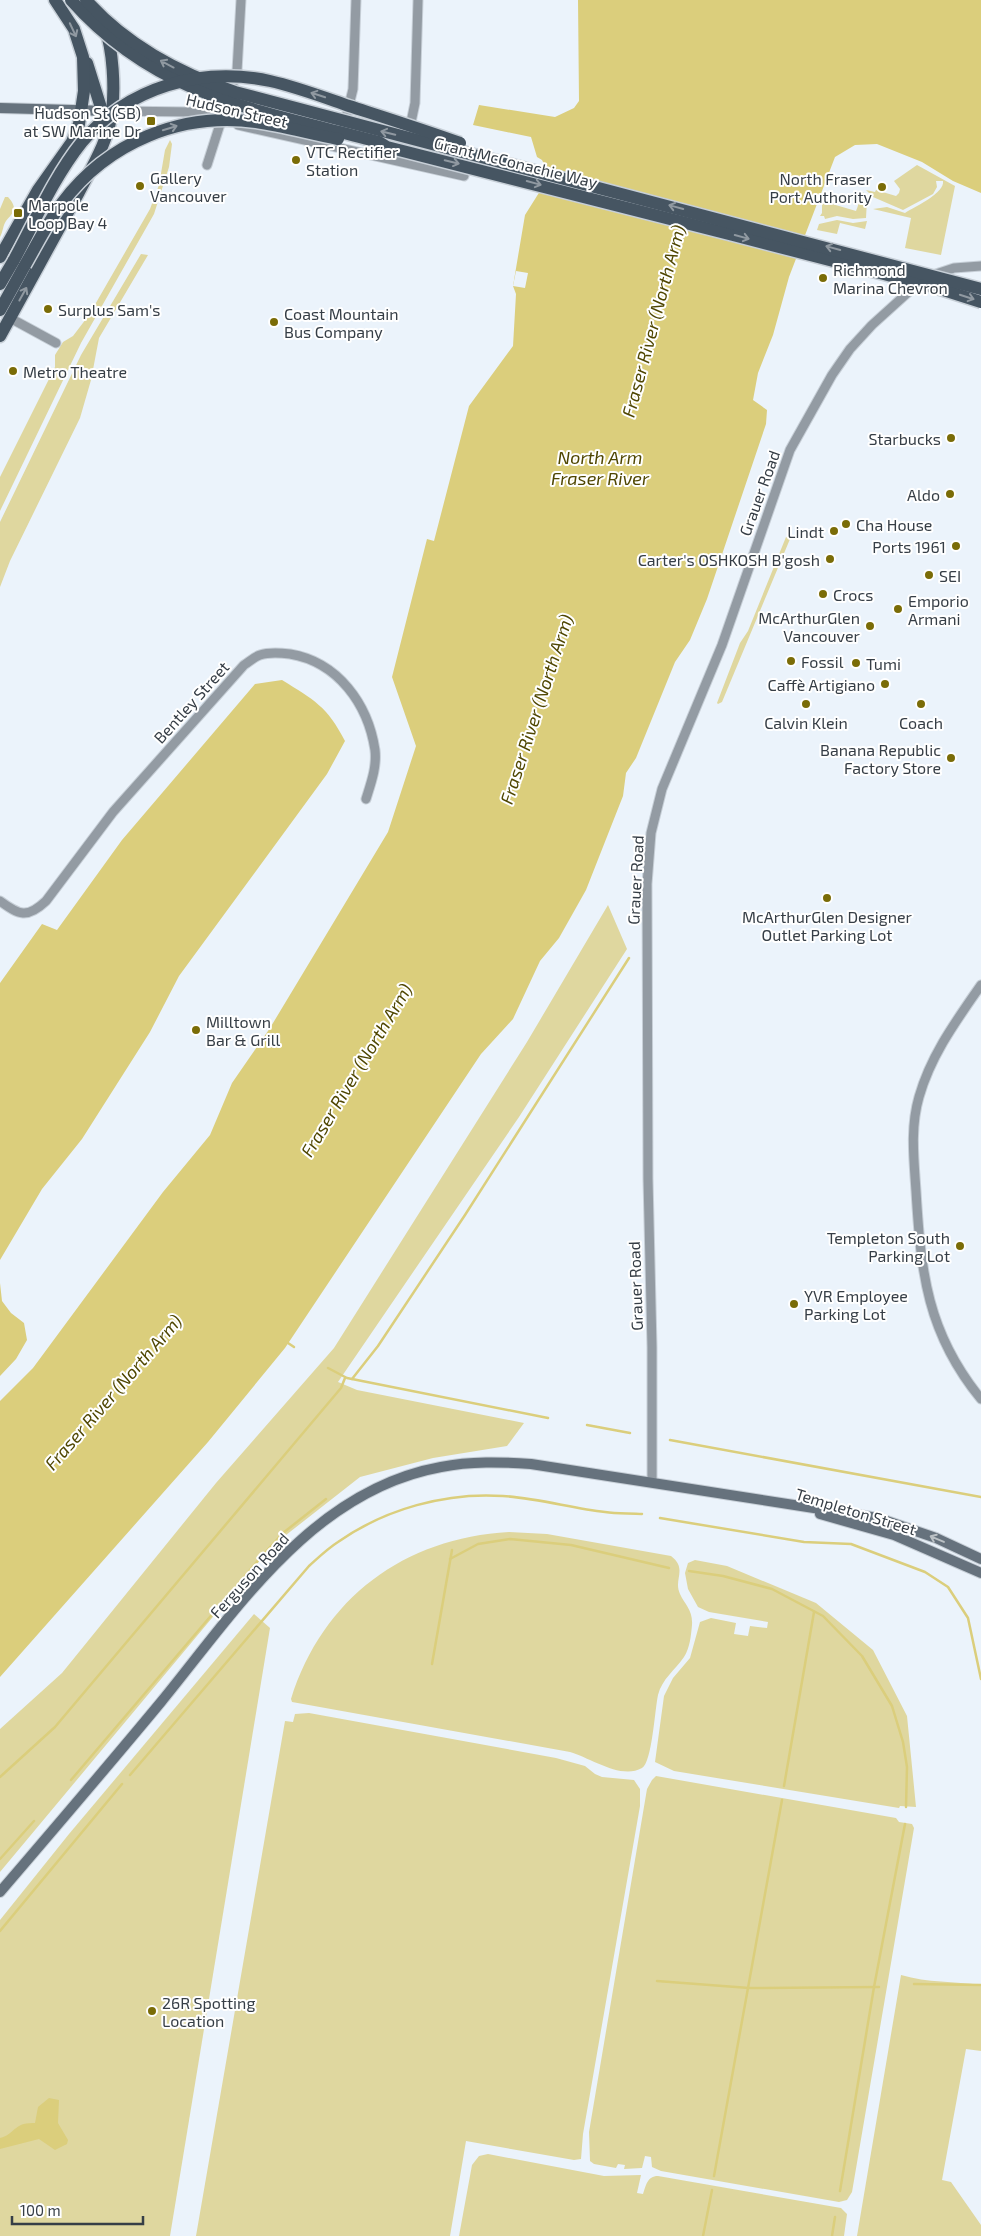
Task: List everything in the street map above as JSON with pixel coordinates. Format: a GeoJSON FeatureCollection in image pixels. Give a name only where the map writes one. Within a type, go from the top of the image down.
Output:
{"type":"FeatureCollection","features":[{"type":"Feature","properties":{"kind":"main road"},"geometry":{"type":"LineString","coordinates":[[54,0],[74,29],[83,57],[107,111]]}},
{"type":"Feature","properties":{"kind":"main road","name":"Grant McConachie Way"},"geometry":{"type":"LineString","coordinates":[[71,0],[86,17],[119,46],[153,69],[191,88],[233,104],[379,142],[387,147],[934,287],[981,302]]}},
{"type":"Feature","properties":{"kind":"main road","name":"Grant McConachie Way"},"geometry":{"type":"LineString","coordinates":[[86,0],[122,34],[157,59],[214,85],[358,125],[487,157],[981,288]]}},
{"type":"Feature","properties":{"kind":"main road"},"geometry":{"type":"LineString","coordinates":[[0,336],[71,207],[96,158],[108,129],[107,111],[113,88],[108,37],[93,0]]}},
{"type":"Feature","properties":{"kind":"main road"},"geometry":{"type":"LineString","coordinates":[[0,257],[38,190],[72,142],[79,124],[84,91],[83,57]]}},
{"type":"Feature","properties":{"kind":"main road"},"geometry":{"type":"LineString","coordinates":[[0,310],[19,262],[63,170],[84,141],[111,114],[124,105],[155,89],[180,81],[219,76],[271,81],[477,149],[487,157]]}},
{"type":"Feature","properties":{"kind":"main road"},"geometry":{"type":"LineString","coordinates":[[0,284],[19,262],[62,203],[88,173],[102,161],[137,140],[173,127],[214,121],[256,122],[377,148],[387,147]]}},
{"type":"Feature","properties":{"kind":"street"},"geometry":{"type":"LineString","coordinates":[[207,165],[239,62],[240,0]]}},
{"type":"Feature","properties":{"kind":"street"},"geometry":{"type":"LineString","coordinates":[[338,148],[353,90],[356,0]]}},
{"type":"Feature","properties":{"kind":"street"},"geometry":{"type":"LineString","coordinates":[[402,161],[415,103],[418,0]]}},
{"type":"Feature","properties":{"kind":"street","name":"Hudson Street"},"geometry":{"type":"LineString","coordinates":[[0,108],[193,112],[338,148],[464,176]]}},
{"type":"Feature","properties":{"kind":"street"},"geometry":{"type":"LineString","coordinates":[[38,190],[71,207]]}},
{"type":"Feature","properties":{"kind":"street","name":"Grauer Road"},"geometry":{"type":"LineString","coordinates":[[652,1482],[652,1347],[648,1179],[648,903],[651,833],[662,789],[722,645],[790,450],[832,375],[850,349],[872,325],[924,278],[938,272],[966,266],[981,266]]}},
{"type":"Feature","properties":{"kind":"street"},"geometry":{"type":"LineString","coordinates":[[10,318],[56,343]]}},
{"type":"Feature","properties":{"kind":"street","name":"Bentley Street"},"geometry":{"type":"LineString","coordinates":[[0,901],[16,912],[28,913],[38,909],[113,812],[244,666],[260,655],[280,653],[304,657],[335,674],[361,705],[375,753],[374,770],[366,799]]}},
{"type":"Feature","properties":{"kind":"street"},"geometry":{"type":"LineString","coordinates":[[981,985],[949,1032],[931,1064],[919,1098],[913,1142],[919,1237],[931,1308],[951,1358],[981,1399]]}},
{"type":"Feature","properties":{"kind":"street","name":"Ferguson Road"},"geometry":{"type":"LineString","coordinates":[[0,1892],[274,1566],[331,1515],[382,1486],[440,1467],[473,1463],[531,1464],[652,1482]]}},
{"type":"Feature","properties":{"kind":"street","name":"Templeton Street"},"geometry":{"type":"LineString","coordinates":[[652,1482],[878,1518],[936,1538],[981,1559]]}},
{"type":"Feature","properties":{"kind":"street","name":"Templeton Street"},"geometry":{"type":"LineString","coordinates":[[776,1503],[879,1530],[981,1573]]}},
{"type":"Feature","properties":{"kind":"street"},"geometry":{"type":"LineString","coordinates":[[947,1558],[966,1568],[981,1582]]}},
{"type":"Feature","properties":{"kind":"shaded area"},"geometry":{"type":"Polygon","coordinates":[[[170,140],[172,144],[169,167],[154,214],[81,343],[0,511],[0,477],[55,367],[55,355],[63,342],[73,336],[89,315],[150,209],[159,185],[165,150],[170,140]]]}},
{"type":"Feature","properties":{"kind":"shaded area"},"geometry":{"type":"Polygon","coordinates":[[[917,165],[955,186],[941,255],[905,248],[911,218],[873,209],[887,207],[905,213],[935,195],[942,186],[943,181],[936,181],[937,187],[933,194],[903,210],[873,197],[866,190],[875,192],[876,190],[896,196],[900,189],[894,181],[917,165]]]}},
{"type":"Feature","properties":{"kind":"shaded area"},"geometry":{"type":"Polygon","coordinates":[[[863,192],[867,200],[866,218],[853,219],[837,216],[825,219],[824,216],[820,216],[822,213],[822,201],[856,211],[863,192]]]}},
{"type":"Feature","properties":{"kind":"shaded area"},"geometry":{"type":"Polygon","coordinates":[[[5,197],[8,197],[11,201],[14,210],[5,223],[0,237],[0,209],[5,197]]]}},
{"type":"Feature","properties":{"kind":"shaded area"},"geometry":{"type":"Polygon","coordinates":[[[837,220],[853,223],[867,221],[865,229],[840,223],[837,234],[817,230],[819,224],[837,220]]]}},
{"type":"Feature","properties":{"kind":"shaded area"},"geometry":{"type":"Polygon","coordinates":[[[141,254],[148,255],[99,338],[91,380],[80,418],[10,561],[0,587],[0,522],[81,355],[141,254]]]}},
{"type":"Feature","properties":{"kind":"shaded area"},"geometry":{"type":"Polygon","coordinates":[[[786,537],[790,539],[722,702],[718,704],[740,643],[748,631],[786,537]]]}},
{"type":"Feature","properties":{"kind":"shaded area"},"geometry":{"type":"Polygon","coordinates":[[[608,905],[627,949],[519,1117],[338,1382],[357,1390],[524,1423],[507,1446],[433,1458],[360,1477],[272,1546],[0,1872],[0,1729],[62,1673],[216,1483],[334,1348],[527,1042],[608,905]]]}},
{"type":"Feature","properties":{"kind":"shaded area"},"geometry":{"type":"Polygon","coordinates":[[[509,1532],[547,1534],[671,1556],[679,1565],[678,1589],[692,1620],[690,1641],[684,1657],[660,1689],[651,1746],[642,1768],[634,1771],[616,1770],[570,1752],[292,1702],[291,1699],[305,1663],[324,1631],[346,1603],[373,1580],[402,1561],[435,1546],[471,1537],[509,1532]]]}},
{"type":"Feature","properties":{"kind":"shaded area"},"geometry":{"type":"Polygon","coordinates":[[[695,1560],[727,1566],[816,1603],[873,1650],[907,1716],[916,1807],[900,1806],[899,1808],[674,1771],[655,1762],[664,1696],[673,1678],[690,1658],[700,1622],[711,1618],[736,1623],[734,1634],[748,1636],[750,1626],[767,1628],[768,1622],[709,1612],[698,1607],[688,1589],[685,1573],[688,1563],[695,1560]]]}},
{"type":"Feature","properties":{"kind":"shaded area"},"geometry":{"type":"Polygon","coordinates":[[[254,1614],[270,1628],[170,2236],[0,2236],[0,1920],[69,1834],[254,1614]]]}},
{"type":"Feature","properties":{"kind":"shaded area"},"geometry":{"type":"Polygon","coordinates":[[[309,1713],[556,1758],[585,1766],[602,1777],[634,1780],[640,1789],[640,1806],[583,2134],[581,2159],[574,2160],[466,2141],[450,2236],[196,2236],[285,1721],[293,1722],[295,1714],[309,1713]]]}},
{"type":"Feature","properties":{"kind":"shaded area"},"geometry":{"type":"Polygon","coordinates":[[[656,1776],[896,1818],[899,1822],[912,1824],[914,1828],[852,2192],[847,2200],[839,2202],[661,2171],[652,2167],[651,2157],[645,2156],[642,2168],[624,2169],[625,2165],[618,2164],[616,2168],[594,2164],[590,2161],[589,2132],[647,1789],[656,1776]]]}},
{"type":"Feature","properties":{"kind":"shaded area"},"geometry":{"type":"Polygon","coordinates":[[[901,1975],[931,1981],[981,1985],[981,2051],[966,2049],[942,2180],[951,2182],[981,2225],[981,2236],[857,2236],[901,1975]]]}},
{"type":"Feature","properties":{"kind":"shaded area"},"geometry":{"type":"Polygon","coordinates":[[[488,2154],[604,2176],[641,2175],[637,2193],[643,2194],[649,2180],[654,2176],[658,2176],[841,2208],[847,2214],[844,2236],[459,2236],[472,2165],[479,2156],[488,2154]]]}},
{"type":"Feature","properties":{"kind":"water","name":"North Arm Fraser River"},"geometry":{"type":"Polygon","coordinates":[[[578,0],[981,0],[981,193],[953,181],[922,162],[877,144],[855,145],[835,157],[789,277],[773,335],[758,373],[753,400],[767,410],[766,424],[707,599],[690,640],[675,662],[636,758],[626,773],[623,796],[586,890],[559,938],[540,961],[513,1019],[481,1054],[285,1348],[208,1442],[0,1677],[0,1401],[33,1368],[163,1192],[210,1135],[232,1083],[270,1028],[388,832],[416,746],[392,677],[427,539],[434,541],[469,406],[513,346],[516,294],[513,286],[525,215],[547,180],[545,166],[542,160],[537,157],[531,137],[473,125],[479,105],[555,117],[574,108],[579,101],[578,0]]]}},
{"type":"Feature","properties":{"kind":"water"},"geometry":{"type":"Polygon","coordinates":[[[282,680],[319,705],[332,720],[345,741],[327,774],[179,976],[150,1032],[82,1139],[42,1189],[0,1260],[0,983],[42,924],[57,930],[122,840],[255,684],[282,680]]]}},
{"type":"Feature","properties":{"kind":"water"},"geometry":{"type":"Polygon","coordinates":[[[0,1283],[2,1301],[11,1313],[24,1323],[27,1340],[16,1359],[0,1376],[0,1283]]]}},
{"type":"Feature","properties":{"kind":"water"},"geometry":{"type":"Polygon","coordinates":[[[49,2098],[59,2100],[58,2123],[68,2140],[67,2144],[55,2150],[39,2139],[0,2149],[0,2138],[22,2124],[35,2123],[38,2107],[49,2098]]]}},
{"type":"Feature","properties":{"kind":"pier"},"geometry":{"type":"Polygon","coordinates":[[[516,271],[528,273],[525,288],[513,286],[516,271]]]}},
{"type":"Feature","properties":{"kind":"waterway"},"geometry":{"type":"LineString","coordinates":[[352,1379],[378,1346],[465,1215],[629,958]]}},
{"type":"Feature","properties":{"kind":"waterway"},"geometry":{"type":"LineString","coordinates":[[288,1343],[294,1347]]}},
{"type":"Feature","properties":{"kind":"waterway"},"geometry":{"type":"LineString","coordinates":[[328,1368],[347,1378],[548,1418]]}},
{"type":"Feature","properties":{"kind":"waterway"},"geometry":{"type":"LineString","coordinates":[[0,1777],[55,1727],[341,1388],[345,1378]]}},
{"type":"Feature","properties":{"kind":"waterway"},"geometry":{"type":"LineString","coordinates":[[587,1425],[630,1433]]}},
{"type":"Feature","properties":{"kind":"waterway"},"geometry":{"type":"LineString","coordinates":[[670,1440],[981,1497]]}},
{"type":"Feature","properties":{"kind":"waterway"},"geometry":{"type":"LineString","coordinates":[[130,1775],[309,1566],[356,1530],[376,1520],[417,1505],[438,1500],[481,1495],[528,1499],[610,1513],[642,1514]]}},
{"type":"Feature","properties":{"kind":"waterway"},"geometry":{"type":"LineString","coordinates":[[71,1780],[261,1557],[283,1533],[326,1499]]}},
{"type":"Feature","properties":{"kind":"waterway"},"geometry":{"type":"LineString","coordinates":[[660,1518],[804,1542],[851,1544],[925,1572],[948,1587],[968,1618],[981,1679]]}},
{"type":"Feature","properties":{"kind":"waterway"},"geometry":{"type":"LineString","coordinates":[[450,1559],[478,1544],[510,1539],[571,1545],[669,1568]]}},
{"type":"Feature","properties":{"kind":"waterway"},"geometry":{"type":"LineString","coordinates":[[432,1664],[452,1550]]}},
{"type":"Feature","properties":{"kind":"waterway"},"geometry":{"type":"LineString","coordinates":[[689,1571],[723,1576],[772,1589],[823,1616],[862,1656],[892,1706],[903,1742],[907,1767],[906,1807]]}},
{"type":"Feature","properties":{"kind":"waterway"},"geometry":{"type":"LineString","coordinates":[[784,1786],[814,1612]]}},
{"type":"Feature","properties":{"kind":"waterway"},"geometry":{"type":"LineString","coordinates":[[0,1931],[122,1784]]}},
{"type":"Feature","properties":{"kind":"waterway"},"geometry":{"type":"LineString","coordinates":[[714,2176],[782,1800]]}},
{"type":"Feature","properties":{"kind":"waterway"},"geometry":{"type":"LineString","coordinates":[[0,1859],[34,1821]]}},
{"type":"Feature","properties":{"kind":"waterway"},"geometry":{"type":"LineString","coordinates":[[840,2191],[874,1987],[905,1824]]}},
{"type":"Feature","properties":{"kind":"waterway"},"geometry":{"type":"LineString","coordinates":[[657,1981],[749,1988],[879,1987]]}},
{"type":"Feature","properties":{"kind":"waterway"},"geometry":{"type":"LineString","coordinates":[[914,1984],[981,1985]]}},
{"type":"Feature","properties":{"kind":"waterway"},"geometry":{"type":"LineString","coordinates":[[703,2236],[712,2190]]}},
{"type":"Feature","properties":{"kind":"waterway"},"geometry":{"type":"LineString","coordinates":[[832,2236],[835,2217]]}},
{"type":"Feature","properties":{"kind":"place","name":"Hudson St (SB) at SW Marine Dr"},"geometry":{"type":"Point","coordinates":[151,121]}},
{"type":"Feature","properties":{"kind":"place","name":"VTC Rectifier Station"},"geometry":{"type":"Point","coordinates":[296,160]}},
{"type":"Feature","properties":{"kind":"place","name":"Gallery Vancouver"},"geometry":{"type":"Point","coordinates":[140,186]}},
{"type":"Feature","properties":{"kind":"place","name":"North Fraser Port Authority"},"geometry":{"type":"Point","coordinates":[882,187]}},
{"type":"Feature","properties":{"kind":"place","name":"Marpole Loop Bay 4"},"geometry":{"type":"Point","coordinates":[18,213]}},
{"type":"Feature","properties":{"kind":"place","name":"Richmond Marina Chevron"},"geometry":{"type":"Point","coordinates":[823,278]}},
{"type":"Feature","properties":{"kind":"place","name":"Surplus Sam's"},"geometry":{"type":"Point","coordinates":[48,309]}},
{"type":"Feature","properties":{"kind":"place","name":"Coast Mountain Bus Company"},"geometry":{"type":"Point","coordinates":[274,322]}},
{"type":"Feature","properties":{"kind":"place","name":"Metro Theatre"},"geometry":{"type":"Point","coordinates":[13,371]}},
{"type":"Feature","properties":{"kind":"place","name":"Starbucks"},"geometry":{"type":"Point","coordinates":[951,438]}},
{"type":"Feature","properties":{"kind":"place","name":"Aldo"},"geometry":{"type":"Point","coordinates":[950,494]}},
{"type":"Feature","properties":{"kind":"place","name":"Cha House"},"geometry":{"type":"Point","coordinates":[846,524]}},
{"type":"Feature","properties":{"kind":"place","name":"Lindt"},"geometry":{"type":"Point","coordinates":[834,531]}},
{"type":"Feature","properties":{"kind":"place","name":"Ports 1961"},"geometry":{"type":"Point","coordinates":[956,546]}},
{"type":"Feature","properties":{"kind":"place","name":"Carter's OSHKOSH B'gosh"},"geometry":{"type":"Point","coordinates":[830,559]}},
{"type":"Feature","properties":{"kind":"place","name":"SEI"},"geometry":{"type":"Point","coordinates":[929,575]}},
{"type":"Feature","properties":{"kind":"place","name":"Crocs"},"geometry":{"type":"Point","coordinates":[823,594]}},
{"type":"Feature","properties":{"kind":"place","name":"Emporio Armani"},"geometry":{"type":"Point","coordinates":[898,609]}},
{"type":"Feature","properties":{"kind":"place","name":"McArthurGlen Vancouver"},"geometry":{"type":"Point","coordinates":[870,626]}},
{"type":"Feature","properties":{"kind":"place","name":"Fossil"},"geometry":{"type":"Point","coordinates":[791,661]}},
{"type":"Feature","properties":{"kind":"place","name":"Tumi"},"geometry":{"type":"Point","coordinates":[856,663]}},
{"type":"Feature","properties":{"kind":"place","name":"Caffè Artigiano"},"geometry":{"type":"Point","coordinates":[885,684]}},
{"type":"Feature","properties":{"kind":"place","name":"Calvin Klein"},"geometry":{"type":"Point","coordinates":[806,704]}},
{"type":"Feature","properties":{"kind":"place","name":"Coach"},"geometry":{"type":"Point","coordinates":[921,704]}},
{"type":"Feature","properties":{"kind":"place","name":"Banana Republic Factory Store"},"geometry":{"type":"Point","coordinates":[951,758]}},
{"type":"Feature","properties":{"kind":"place","name":"McArthurGlen Designer Outlet Parking Lot"},"geometry":{"type":"Point","coordinates":[827,898]}},
{"type":"Feature","properties":{"kind":"place","name":"Milltown Bar & Grill"},"geometry":{"type":"Point","coordinates":[196,1030]}},
{"type":"Feature","properties":{"kind":"place","name":"Templeton South Parking Lot"},"geometry":{"type":"Point","coordinates":[960,1246]}},
{"type":"Feature","properties":{"kind":"place","name":"YVR Employee Parking Lot"},"geometry":{"type":"Point","coordinates":[794,1304]}},
{"type":"Feature","properties":{"kind":"place","name":"26R Spotting Location"},"geometry":{"type":"Point","coordinates":[152,2011]}},
{"type":"Feature","properties":{"kind":"water label","name":"Fraser River (North Arm)"},"geometry":{"type":"Point","coordinates":[653,321]}},
{"type":"Feature","properties":{"kind":"water label","name":"Fraser River (North Arm)"},"geometry":{"type":"Point","coordinates":[536,709]}},
{"type":"Feature","properties":{"kind":"water label","name":"Fraser River (North Arm)"},"geometry":{"type":"Point","coordinates":[356,1070]}},
{"type":"Feature","properties":{"kind":"water label","name":"Fraser River (North Arm)"},"geometry":{"type":"Point","coordinates":[113,1392]}}]}
